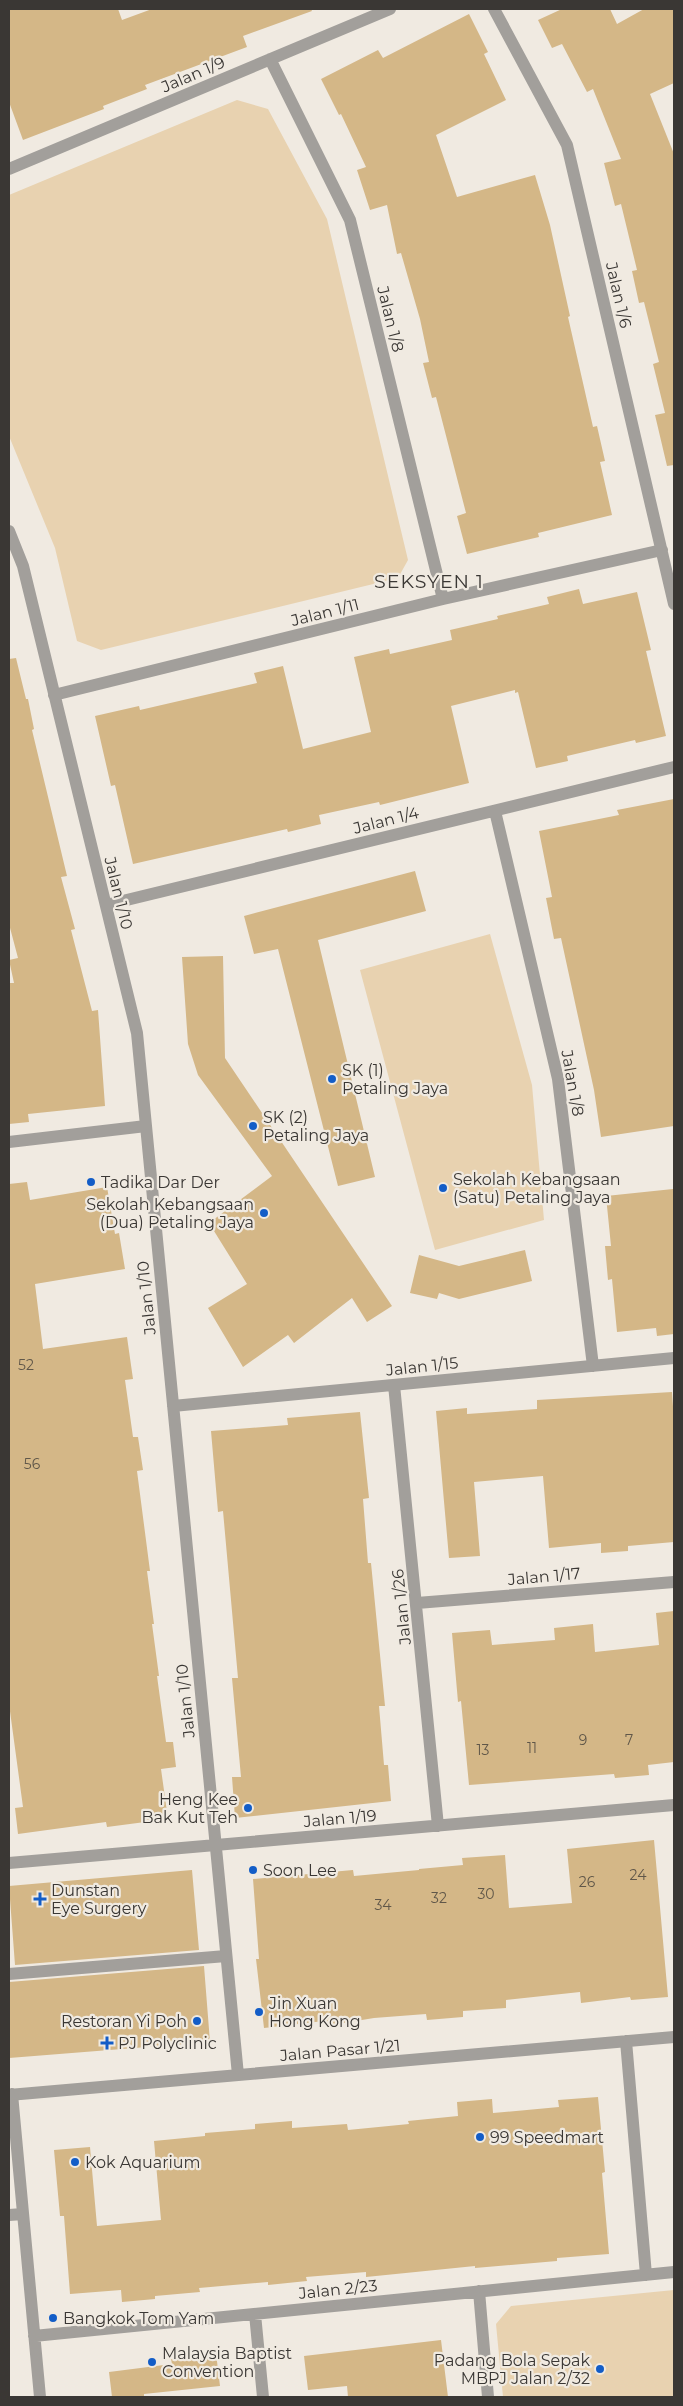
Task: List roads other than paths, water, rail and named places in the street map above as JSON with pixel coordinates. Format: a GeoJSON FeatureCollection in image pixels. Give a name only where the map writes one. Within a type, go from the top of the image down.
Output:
{"type":"FeatureCollection","features":[{"type":"Feature","properties":{"kind":"street","name":"Jalan 1/9"},"geometry":{"type":"LineString","coordinates":[[9,169],[390,9]]}},
{"type":"Feature","properties":{"kind":"street","name":"Jalan 1/6"},"geometry":{"type":"LineString","coordinates":[[494,9],[567,145],[674,604]]}},
{"type":"Feature","properties":{"kind":"street","name":"Jalan 1/8"},"geometry":{"type":"LineString","coordinates":[[270,59],[350,220],[443,599]]}},
{"type":"Feature","properties":{"kind":"street","name":"Jalan 1/10"},"geometry":{"type":"LineString","coordinates":[[9,531],[23,566],[137,1033],[238,2075]]}},
{"type":"Feature","properties":{"kind":"street","name":"Jalan 1/11"},"geometry":{"type":"LineString","coordinates":[[54,695],[443,599],[662,550]]}},
{"type":"Feature","properties":{"kind":"street","name":"Jalan 1/4"},"geometry":{"type":"LineString","coordinates":[[106,905],[674,767]]}},
{"type":"Feature","properties":{"kind":"street","name":"Jalan 1/8"},"geometry":{"type":"LineString","coordinates":[[495,811],[558,1079],[593,1366]]}},
{"type":"Feature","properties":{"kind":"street"},"geometry":{"type":"LineString","coordinates":[[9,1142],[146,1126]]}},
{"type":"Feature","properties":{"kind":"street","name":"Jalan 1/15"},"geometry":{"type":"LineString","coordinates":[[173,1406],[674,1358]]}},
{"type":"Feature","properties":{"kind":"street","name":"Jalan 1/26"},"geometry":{"type":"LineString","coordinates":[[394,1385],[438,1826]]}},
{"type":"Feature","properties":{"kind":"street","name":"Jalan 1/17"},"geometry":{"type":"LineString","coordinates":[[417,1603],[674,1582]]}},
{"type":"Feature","properties":{"kind":"street","name":"Jalan 1/19"},"geometry":{"type":"LineString","coordinates":[[9,1863],[674,1804]]}},
{"type":"Feature","properties":{"kind":"street"},"geometry":{"type":"LineString","coordinates":[[9,1974],[226,1956]]}},
{"type":"Feature","properties":{"kind":"street","name":"Jalan Pasar 1/21"},"geometry":{"type":"LineString","coordinates":[[10,2094],[674,2037]]}},
{"type":"Feature","properties":{"kind":"street"},"geometry":{"type":"LineString","coordinates":[[626,2041],[646,2274]]}},
{"type":"Feature","properties":{"kind":"street"},"geometry":{"type":"LineString","coordinates":[[10,2094],[40,2397]]}},
{"type":"Feature","properties":{"kind":"street"},"geometry":{"type":"LineString","coordinates":[[9,2215],[23,2214]]}},
{"type":"Feature","properties":{"kind":"street","name":"Jalan 2/23"},"geometry":{"type":"LineString","coordinates":[[34,2336],[674,2272]]}},
{"type":"Feature","properties":{"kind":"street"},"geometry":{"type":"LineString","coordinates":[[478,2292],[488,2397]]}},
{"type":"Feature","properties":{"kind":"street"},"geometry":{"type":"LineString","coordinates":[[255,2314],[263,2397]]}},
{"type":"Feature","properties":{"kind":"place","name":"SK (1) Petaling Jaya"},"geometry":{"type":"Point","coordinates":[332,1079]}},
{"type":"Feature","properties":{"kind":"place","name":"SK (2) Petaling Jaya"},"geometry":{"type":"Point","coordinates":[253,1126]}},
{"type":"Feature","properties":{"kind":"place","name":"Tadika Dar Der"},"geometry":{"type":"Point","coordinates":[91,1182]}},
{"type":"Feature","properties":{"kind":"place","name":"Sekolah Kebangsaan (Satu) Petaling Jaya"},"geometry":{"type":"Point","coordinates":[443,1188]}},
{"type":"Feature","properties":{"kind":"place","name":"Sekolah Kebangsaan (Dua) Petaling Jaya"},"geometry":{"type":"Point","coordinates":[264,1213]}},
{"type":"Feature","properties":{"kind":"place","name":"Heng Kee Bak Kut Teh"},"geometry":{"type":"Point","coordinates":[248,1808]}},
{"type":"Feature","properties":{"kind":"place","name":"Soon Lee"},"geometry":{"type":"Point","coordinates":[253,1870]}},
{"type":"Feature","properties":{"kind":"place","name":"Dunstan Eye Surgery"},"geometry":{"type":"Point","coordinates":[40,1899]}},
{"type":"Feature","properties":{"kind":"place","name":"Jin Xuan Hong Kong"},"geometry":{"type":"Point","coordinates":[259,2012]}},
{"type":"Feature","properties":{"kind":"place","name":"Restoran Yi Poh"},"geometry":{"type":"Point","coordinates":[197,2021]}},
{"type":"Feature","properties":{"kind":"place","name":"PJ Polyclinic"},"geometry":{"type":"Point","coordinates":[107,2043]}},
{"type":"Feature","properties":{"kind":"place","name":"99 Speedmart"},"geometry":{"type":"Point","coordinates":[480,2137]}},
{"type":"Feature","properties":{"kind":"place","name":"Kok Aquarium"},"geometry":{"type":"Point","coordinates":[75,2162]}},
{"type":"Feature","properties":{"kind":"place","name":"Bangkok Tom Yam"},"geometry":{"type":"Point","coordinates":[53,2318]}},
{"type":"Feature","properties":{"kind":"place","name":"Malaysia Baptist Convention"},"geometry":{"type":"Point","coordinates":[152,2362]}},
{"type":"Feature","properties":{"kind":"place","name":"Padang Bola Sepak MBPJ Jalan 2/32"},"geometry":{"type":"Point","coordinates":[600,2369]}},
{"type":"Feature","properties":{"kind":"district","name":"SEKSYEN 1"},"geometry":{"type":"Point","coordinates":[429,581]}}]}
